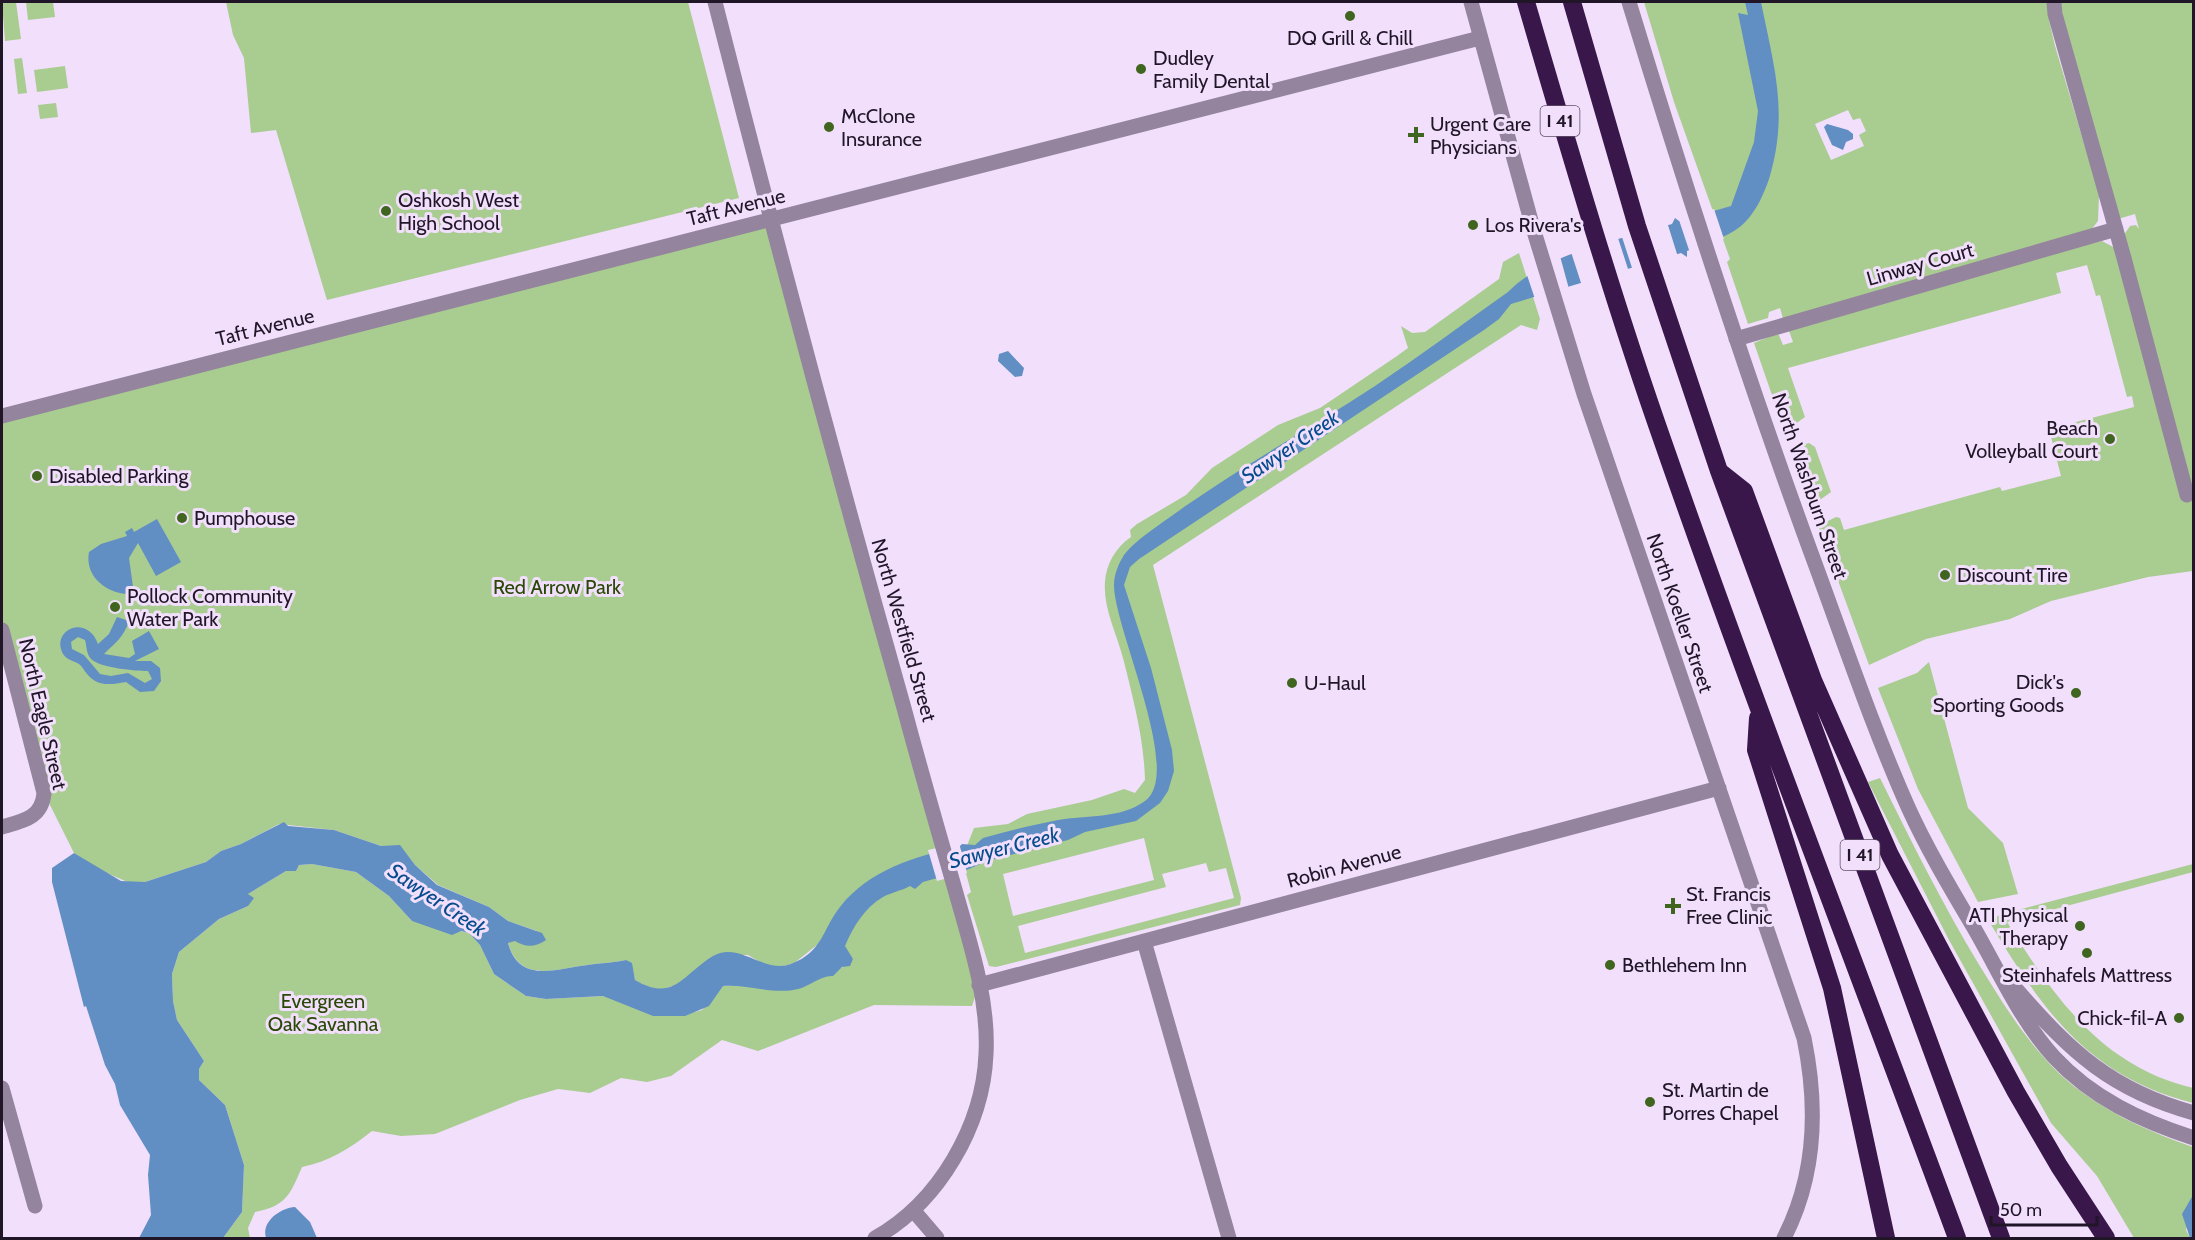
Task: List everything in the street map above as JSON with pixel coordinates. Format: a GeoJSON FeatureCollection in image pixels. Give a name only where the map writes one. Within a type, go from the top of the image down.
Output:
{"type":"FeatureCollection","features":[{"type":"Feature","properties":{"kind":"highway","name":"I 41"},"geometry":{"type":"LineString","coordinates":[[1527,2],[1610,284],[1758,710],[1957,1239]]}},
{"type":"Feature","properties":{"kind":"highway","name":"I 41"},"geometry":{"type":"LineString","coordinates":[[1572,2],[1637,226],[1719,471],[2001,1239]]}},
{"type":"Feature","properties":{"kind":"highway"},"geometry":{"type":"LineString","coordinates":[[1719,471],[1744,491],[1813,680],[1890,855],[2016,1092],[2059,1166],[2106,1239]]}},
{"type":"Feature","properties":{"kind":"highway"},"geometry":{"type":"LineString","coordinates":[[1758,710],[1756,750],[1832,988],[1886,1239]]}},
{"type":"Feature","properties":{"kind":"street","name":"North Westfield Street"},"geometry":{"type":"LineString","coordinates":[[715,2],[826,428],[941,839],[985,1014],[986,1052],[976,1109],[952,1162],[913,1210],[875,1239]]}},
{"type":"Feature","properties":{"kind":"street","name":"North Koeller Street"},"geometry":{"type":"LineString","coordinates":[[1471,2],[1555,301],[1613,483],[1799,1018],[1809,1059],[1813,1120],[1811,1151],[1798,1206],[1784,1239]]}},
{"type":"Feature","properties":{"kind":"street","name":"North Washburn Street"},"geometry":{"type":"LineString","coordinates":[[1629,2],[1707,254],[1799,520],[1891,768],[1934,858],[2033,1030],[2053,1056],[2081,1083],[2134,1116],[2193,1138]]}},
{"type":"Feature","properties":{"kind":"street"},"geometry":{"type":"LineString","coordinates":[[2054,2],[2055,14],[2116,229],[2187,495]]}},
{"type":"Feature","properties":{"kind":"street","name":"Taft Avenue"},"geometry":{"type":"LineString","coordinates":[[2,416],[1480,38]]}},
{"type":"Feature","properties":{"kind":"street","name":"Linway Court"},"geometry":{"type":"LineString","coordinates":[[1736,339],[2116,229]]}},
{"type":"Feature","properties":{"kind":"street","name":"North Eagle Street"},"geometry":{"type":"LineString","coordinates":[[2,630],[44,793],[41,808],[26,821],[2,827]]}},
{"type":"Feature","properties":{"kind":"street","name":"Robin Avenue"},"geometry":{"type":"LineString","coordinates":[[979,985],[1719,788]]}},
{"type":"Feature","properties":{"kind":"street"},"geometry":{"type":"LineString","coordinates":[[1144,941],[1229,1239]]}},
{"type":"Feature","properties":{"kind":"street","name":"North Washburn Street"},"geometry":{"type":"LineString","coordinates":[[1997,966],[2058,1035],[2086,1061],[2128,1088],[2193,1113]]}},
{"type":"Feature","properties":{"kind":"street"},"geometry":{"type":"LineString","coordinates":[[2,1088],[35,1206]]}},
{"type":"Feature","properties":{"kind":"street"},"geometry":{"type":"LineString","coordinates":[[913,1210],[937,1239]]}},
{"type":"Feature","properties":{"kind":"green space"},"geometry":{"type":"Polygon","coordinates":[[[2,2],[16,2],[21,39],[5,41],[2,2]]]}},
{"type":"Feature","properties":{"kind":"green space"},"geometry":{"type":"Polygon","coordinates":[[[26,2],[53,2],[55,17],[28,20],[26,2]]]}},
{"type":"Feature","properties":{"kind":"green space"},"geometry":{"type":"Polygon","coordinates":[[[226,2],[688,2],[739,198],[327,300],[276,130],[251,133],[244,58],[233,35],[226,2]]]}},
{"type":"Feature","properties":{"kind":"green space"},"geometry":{"type":"Polygon","coordinates":[[[1644,2],[2048,2],[2049,20],[2055,46],[2099,194],[2098,221],[2091,230],[1784,322],[1780,308],[1769,312],[1768,318],[1748,324],[1727,262],[1730,259],[1674,102],[1644,2]],[[1848,110],[1815,124],[1831,160],[1864,146],[1859,135],[1866,131],[1860,118],[1853,120],[1848,110]]]}},
{"type":"Feature","properties":{"kind":"green space"},"geometry":{"type":"Polygon","coordinates":[[[2061,2],[2193,2],[2193,571],[2148,577],[2051,601],[2010,619],[1926,639],[1869,665],[1818,526],[1836,517],[1840,518],[1844,530],[2000,487],[2002,491],[2061,476],[2049,429],[2134,407],[2132,396],[2127,397],[2100,295],[2096,296],[2087,265],[2056,273],[2061,293],[1788,368],[1805,417],[1791,427],[1783,427],[1754,343],[1778,333],[1783,345],[1793,342],[1789,331],[2089,244],[2102,241],[2115,248],[2130,226],[2136,225],[2139,229],[2135,214],[2118,219],[2065,38],[2061,2]]]}},
{"type":"Feature","properties":{"kind":"green space"},"geometry":{"type":"Polygon","coordinates":[[[22,58],[27,93],[18,94],[14,59],[22,58]]]}},
{"type":"Feature","properties":{"kind":"green space"},"geometry":{"type":"Polygon","coordinates":[[[65,66],[68,88],[37,92],[34,70],[65,66]]]}},
{"type":"Feature","properties":{"kind":"green space"},"geometry":{"type":"Polygon","coordinates":[[[56,103],[58,117],[40,119],[38,105],[56,103]]]}},
{"type":"Feature","properties":{"kind":"green space","name":"Red Arrow Park"},"geometry":{"type":"Polygon","coordinates":[[[772,220],[979,985],[972,1006],[874,1005],[758,1051],[722,1040],[671,1076],[647,1082],[621,1078],[590,1093],[558,1089],[520,1100],[435,1134],[401,1136],[372,1131],[339,1154],[302,1167],[286,1198],[274,1206],[255,1212],[248,1228],[250,1238],[223,1238],[242,1212],[244,1165],[225,1105],[199,1080],[199,1069],[204,1061],[177,1020],[173,1001],[172,974],[179,952],[219,919],[248,906],[248,894],[286,871],[296,871],[299,865],[312,864],[356,872],[389,896],[412,921],[469,933],[480,945],[494,974],[526,996],[546,999],[603,996],[695,1012],[702,1010],[723,986],[789,987],[801,985],[829,974],[853,959],[847,953],[822,941],[793,964],[778,967],[767,966],[748,955],[715,955],[680,983],[662,990],[649,988],[635,980],[633,970],[626,960],[553,970],[531,969],[521,965],[508,943],[537,931],[508,921],[489,907],[438,885],[415,865],[400,846],[381,846],[334,830],[279,824],[241,844],[221,851],[206,862],[145,882],[130,883],[102,871],[74,853],[44,793],[2,630],[2,416],[772,220]]]}},
{"type":"Feature","properties":{"kind":"green space"},"geometry":{"type":"Polygon","coordinates":[[[1519,253],[1540,319],[1537,330],[1521,325],[1153,565],[1241,898],[1240,905],[996,967],[989,966],[967,895],[971,892],[962,858],[974,828],[1008,824],[1027,814],[1092,800],[1124,789],[1135,793],[1145,780],[1143,749],[1137,719],[1105,592],[1106,575],[1110,562],[1121,546],[1131,537],[1130,530],[1186,495],[1212,468],[1278,425],[1320,408],[1397,356],[1408,348],[1401,326],[1412,333],[1425,332],[1499,279],[1503,262],[1519,253]],[[1144,838],[1003,874],[1013,916],[1154,880],[1144,838]],[[1206,863],[1162,874],[1166,887],[1018,926],[1025,953],[1234,898],[1226,868],[1209,872],[1206,863]]]}},
{"type":"Feature","properties":{"kind":"green space"},"geometry":{"type":"Polygon","coordinates":[[[1809,443],[1815,447],[1831,492],[1817,502],[1810,502],[1792,451],[1797,446],[1809,443]]]}},
{"type":"Feature","properties":{"kind":"green space"},"geometry":{"type":"Polygon","coordinates":[[[1929,662],[1968,808],[2003,843],[2018,894],[1978,902],[1918,789],[1878,688],[1917,673],[1929,662]]]}},
{"type":"Feature","properties":{"kind":"green space"},"geometry":{"type":"Polygon","coordinates":[[[1880,778],[1927,872],[1965,940],[2000,998],[2037,1050],[2066,1080],[2096,1102],[2136,1124],[2193,1147],[2193,1195],[2186,1230],[2190,1238],[2134,1238],[2097,1176],[2051,1123],[1949,940],[1868,782],[1880,778]]]}},
{"type":"Feature","properties":{"kind":"green space"},"geometry":{"type":"Polygon","coordinates":[[[2193,864],[2193,872],[2007,922],[2062,1002],[2083,1025],[2106,1046],[2132,1063],[2161,1078],[2193,1088],[2193,1103],[2156,1091],[2124,1076],[2072,1036],[2029,984],[1990,923],[1999,915],[2193,864]]]}},
{"type":"Feature","properties":{"kind":"water","name":"Sawyer Creek"},"geometry":{"type":"Polygon","coordinates":[[[1745,2],[1761,2],[1775,69],[1779,111],[1775,155],[1769,179],[1758,204],[1741,226],[1722,237],[1687,251],[1687,257],[1681,253],[1511,304],[1499,319],[1484,330],[1130,567],[1124,585],[1151,668],[1172,750],[1174,771],[1168,791],[1160,803],[1136,821],[1085,832],[1068,840],[987,861],[969,869],[923,882],[915,889],[910,886],[886,895],[865,912],[852,932],[845,946],[853,959],[850,966],[842,967],[833,976],[824,977],[802,988],[789,991],[723,986],[709,1006],[685,1016],[653,1016],[603,996],[546,999],[526,996],[494,974],[480,945],[469,933],[461,931],[452,935],[412,921],[389,896],[356,872],[312,864],[299,865],[296,871],[286,871],[248,894],[254,898],[248,906],[219,919],[179,952],[172,974],[173,1001],[177,1020],[204,1061],[199,1069],[199,1080],[225,1105],[244,1165],[242,1212],[223,1238],[139,1238],[151,1215],[148,1175],[150,1155],[120,1105],[115,1084],[105,1065],[86,1006],[84,1007],[52,882],[52,868],[74,853],[121,881],[145,882],[206,862],[221,851],[241,844],[284,822],[288,826],[334,830],[381,846],[400,845],[415,865],[437,885],[489,907],[508,921],[542,933],[546,940],[535,945],[527,946],[515,941],[508,943],[513,956],[521,965],[541,971],[626,960],[632,963],[635,980],[659,988],[677,983],[713,956],[723,952],[732,952],[781,966],[802,959],[816,946],[834,915],[852,894],[865,883],[894,866],[959,847],[962,844],[975,845],[983,838],[1029,826],[1058,820],[1114,814],[1136,807],[1145,801],[1155,785],[1157,762],[1144,699],[1117,606],[1114,581],[1124,555],[1144,536],[1184,507],[1375,386],[1508,292],[1524,278],[1543,267],[1585,249],[1672,224],[1675,218],[1679,221],[1731,206],[1754,142],[1758,111],[1738,13],[1748,15],[1745,2]]]}},
{"type":"Feature","properties":{"kind":"water"},"geometry":{"type":"Polygon","coordinates":[[[1827,124],[1848,130],[1853,134],[1853,139],[1846,142],[1843,150],[1832,145],[1824,127],[1827,124]]]}},
{"type":"Feature","properties":{"kind":"water"},"geometry":{"type":"Polygon","coordinates":[[[1008,351],[1024,368],[1022,376],[1015,377],[998,361],[999,354],[1008,351]]]}},
{"type":"Feature","properties":{"kind":"water"},"geometry":{"type":"Polygon","coordinates":[[[157,519],[181,562],[156,576],[138,543],[129,558],[134,594],[117,592],[101,584],[91,570],[89,552],[101,544],[127,536],[125,532],[132,528],[134,532],[157,519]]]}},
{"type":"Feature","properties":{"kind":"water"},"geometry":{"type":"Polygon","coordinates":[[[117,617],[129,621],[122,636],[104,654],[129,658],[135,654],[132,641],[149,631],[159,649],[135,661],[151,661],[160,668],[161,681],[154,691],[140,692],[126,682],[106,684],[96,681],[80,665],[63,654],[60,645],[65,632],[72,628],[86,629],[98,644],[109,634],[117,617]],[[78,637],[71,642],[72,649],[84,655],[100,674],[111,676],[128,673],[145,683],[152,679],[148,671],[118,668],[96,662],[88,654],[85,640],[78,637]]]}},
{"type":"Feature","properties":{"kind":"water"},"geometry":{"type":"Polygon","coordinates":[[[2193,1195],[2193,1238],[2190,1238],[2182,1214],[2193,1195]]]}},
{"type":"Feature","properties":{"kind":"water"},"geometry":{"type":"Polygon","coordinates":[[[295,1207],[310,1222],[317,1238],[266,1238],[265,1232],[269,1221],[283,1210],[295,1207]]]}},
{"type":"Feature","properties":{"kind":"pier"},"geometry":{"type":"Polygon","coordinates":[[[1714,209],[1724,239],[1690,253],[1678,217],[1714,209]]]}},
{"type":"Feature","properties":{"kind":"pier"},"geometry":{"type":"Polygon","coordinates":[[[1667,222],[1678,257],[1633,271],[1622,237],[1667,222]]]}},
{"type":"Feature","properties":{"kind":"pier"},"geometry":{"type":"Polygon","coordinates":[[[1618,238],[1629,272],[1582,286],[1571,252],[1618,238]]]}},
{"type":"Feature","properties":{"kind":"pier"},"geometry":{"type":"Polygon","coordinates":[[[1560,256],[1569,289],[1535,299],[1526,272],[1560,256]]]}},
{"type":"Feature","properties":{"kind":"pier"},"geometry":{"type":"Polygon","coordinates":[[[959,843],[967,873],[937,881],[928,850],[959,843]]]}},
{"type":"Feature","properties":{"kind":"place","name":"DQ Grill & Chill"},"geometry":{"type":"Point","coordinates":[1350,16]}},
{"type":"Feature","properties":{"kind":"place","name":"Dudley Family Dental"},"geometry":{"type":"Point","coordinates":[1141,69]}},
{"type":"Feature","properties":{"kind":"place","name":"McClone Insurance"},"geometry":{"type":"Point","coordinates":[829,127]}},
{"type":"Feature","properties":{"kind":"place","name":"Urgent Care Physicians"},"geometry":{"type":"Point","coordinates":[1416,135]}},
{"type":"Feature","properties":{"kind":"place","name":"Oshkosh West High School"},"geometry":{"type":"Point","coordinates":[386,211]}},
{"type":"Feature","properties":{"kind":"place","name":"Los Rivera's"},"geometry":{"type":"Point","coordinates":[1473,225]}},
{"type":"Feature","properties":{"kind":"place","name":"Beach Volleyball Court"},"geometry":{"type":"Point","coordinates":[2110,439]}},
{"type":"Feature","properties":{"kind":"place","name":"Disabled Parking"},"geometry":{"type":"Point","coordinates":[37,476]}},
{"type":"Feature","properties":{"kind":"place","name":"Pumphouse"},"geometry":{"type":"Point","coordinates":[182,518]}},
{"type":"Feature","properties":{"kind":"place","name":"Discount Tire"},"geometry":{"type":"Point","coordinates":[1945,575]}},
{"type":"Feature","properties":{"kind":"place","name":"Pollock Community Water Park"},"geometry":{"type":"Point","coordinates":[115,607]}},
{"type":"Feature","properties":{"kind":"place","name":"U-Haul"},"geometry":{"type":"Point","coordinates":[1292,683]}},
{"type":"Feature","properties":{"kind":"place","name":"Dick's Sporting Goods"},"geometry":{"type":"Point","coordinates":[2076,693]}},
{"type":"Feature","properties":{"kind":"place","name":"St. Francis Free Clinic"},"geometry":{"type":"Point","coordinates":[1673,906]}},
{"type":"Feature","properties":{"kind":"place","name":"ATI Physical Therapy"},"geometry":{"type":"Point","coordinates":[2080,926]}},
{"type":"Feature","properties":{"kind":"place","name":"Steinhafels Mattress"},"geometry":{"type":"Point","coordinates":[2087,953]}},
{"type":"Feature","properties":{"kind":"place","name":"Bethlehem Inn"},"geometry":{"type":"Point","coordinates":[1610,965]}},
{"type":"Feature","properties":{"kind":"place","name":"Chick-fil-A"},"geometry":{"type":"Point","coordinates":[2179,1018]}},
{"type":"Feature","properties":{"kind":"place","name":"St. Martin de Porres Chapel"},"geometry":{"type":"Point","coordinates":[1650,1102]}},
{"type":"Feature","properties":{"kind":"park label","name":"Evergreen Oak Savanna"},"geometry":{"type":"Point","coordinates":[323,1012]}}]}
